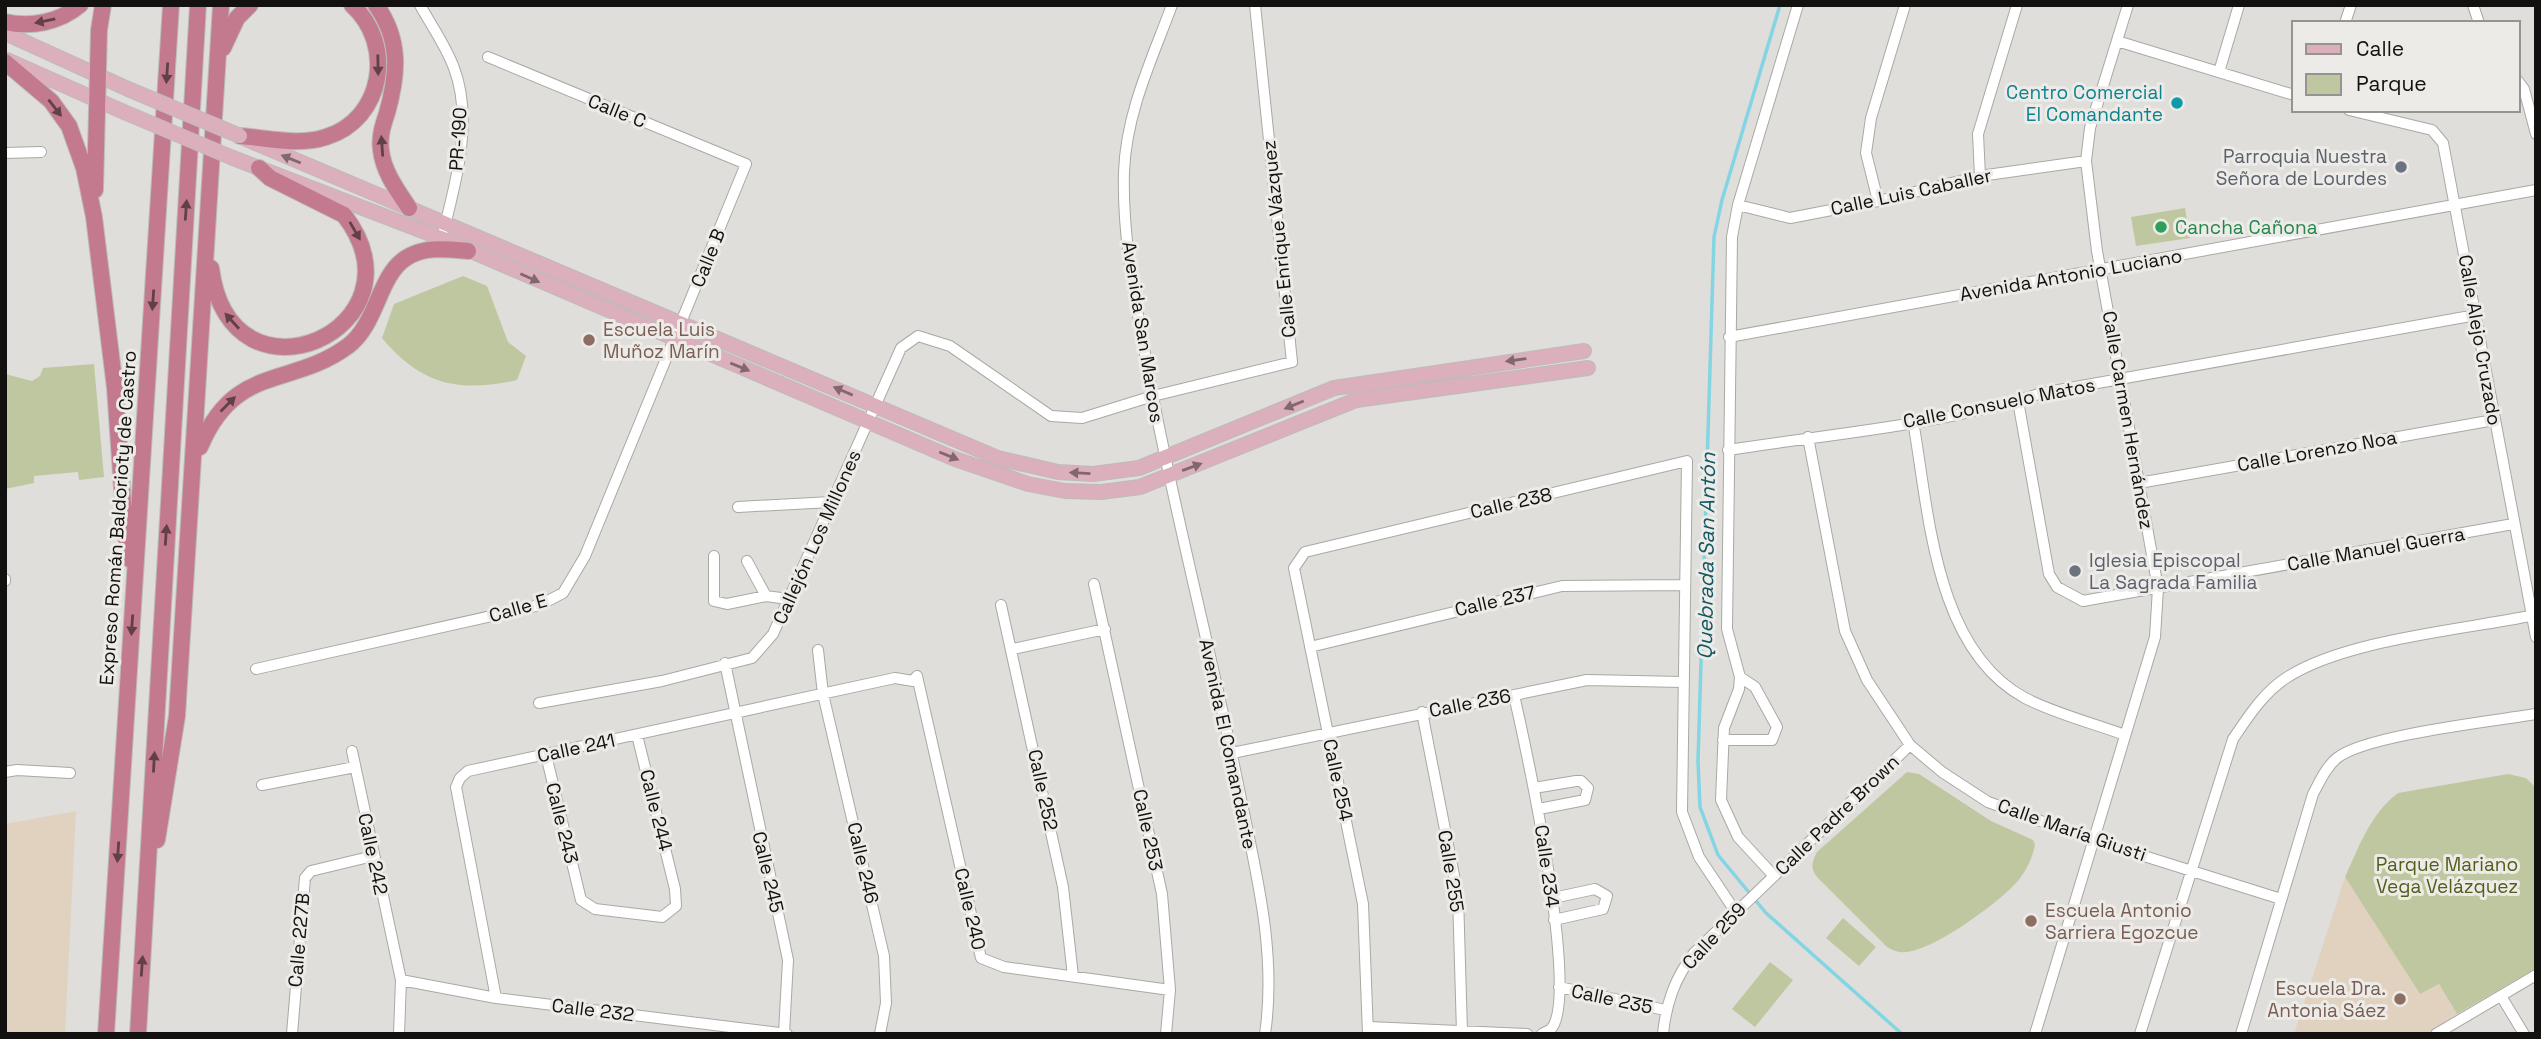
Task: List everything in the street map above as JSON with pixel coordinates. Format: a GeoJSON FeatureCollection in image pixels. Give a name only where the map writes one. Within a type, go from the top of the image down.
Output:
{"type":"FeatureCollection","features":[{"type":"Feature","properties":{"kind":"highway"},"geometry":{"type":"LineString","coordinates":[[5,22],[47,22],[63,17],[80,5]]}},
{"type":"Feature","properties":{"kind":"highway"},"geometry":{"type":"LineString","coordinates":[[94,217],[99,30],[103,5]]}},
{"type":"Feature","properties":{"kind":"highway","name":"Expreso Román Baldorioty de Castro"},"geometry":{"type":"LineString","coordinates":[[106,1034],[171,5]]}},
{"type":"Feature","properties":{"kind":"highway"},"geometry":{"type":"LineString","coordinates":[[138,1034],[198,5]]}},
{"type":"Feature","properties":{"kind":"highway"},"geometry":{"type":"LineString","coordinates":[[148,880],[164,809],[177,716],[221,5]]}},
{"type":"Feature","properties":{"kind":"highway"},"geometry":{"type":"LineString","coordinates":[[218,64],[230,29],[250,5]]}},
{"type":"Feature","properties":{"kind":"highway"},"geometry":{"type":"LineString","coordinates":[[240,136],[313,141],[340,131],[361,115],[375,90],[379,62],[377,46],[367,24],[352,5]]}},
{"type":"Feature","properties":{"kind":"highway"},"geometry":{"type":"LineString","coordinates":[[376,5],[391,29],[397,65],[396,82],[381,134],[381,153],[391,180],[409,208]]}},
{"type":"Feature","properties":{"kind":"highway"},"geometry":{"type":"LineString","coordinates":[[5,60],[51,101],[69,126],[84,168],[94,217],[115,388],[125,532],[135,579]]}},
{"type":"Feature","properties":{"kind":"highway"},"geometry":{"type":"LineString","coordinates":[[206,236],[219,304],[231,321],[247,336],[273,347],[304,347],[330,336],[352,315],[359,303],[365,269],[364,252],[352,225],[344,215],[270,178],[259,168]]}},
{"type":"Feature","properties":{"kind":"highway"},"geometry":{"type":"LineString","coordinates":[[194,462],[206,430],[236,396],[259,383],[329,357],[358,336],[399,263],[428,249],[468,251]]}},
{"type":"Feature","properties":{"kind":"main road"},"geometry":{"type":"LineString","coordinates":[[5,33],[128,89],[998,458],[1058,472],[1093,474],[1139,468],[1334,388],[1584,351]]}},
{"type":"Feature","properties":{"kind":"main road"},"geometry":{"type":"LineString","coordinates":[[5,60],[233,158],[441,238],[672,346],[1000,475],[1065,491],[1101,492],[1140,487],[1356,400],[1588,368]]}},
{"type":"Feature","properties":{"kind":"street","name":"PR-190"},"geometry":{"type":"LineString","coordinates":[[420,5],[454,68],[461,101],[461,150],[441,238]]}},
{"type":"Feature","properties":{"kind":"street","name":"Avenida San Marcos"},"geometry":{"type":"LineString","coordinates":[[1164,457],[1127,257],[1124,170],[1135,103],[1172,5]]}},
{"type":"Feature","properties":{"kind":"street","name":"Calle Enrique Vázquez"},"geometry":{"type":"LineString","coordinates":[[875,404],[901,348],[918,336],[950,346],[1051,416],[1082,418],[1153,396],[1292,362],[1255,5]]}},
{"type":"Feature","properties":{"kind":"street"},"geometry":{"type":"LineString","coordinates":[[1774,877],[1738,836],[1721,800],[1723,740],[1740,677],[1727,629],[1732,237],[1738,205],[1798,5]]}},
{"type":"Feature","properties":{"kind":"street"},"geometry":{"type":"LineString","coordinates":[[1878,201],[1867,153],[1871,118],[1905,5]]}},
{"type":"Feature","properties":{"kind":"street"},"geometry":{"type":"LineString","coordinates":[[1980,176],[1978,134],[2017,5]]}},
{"type":"Feature","properties":{"kind":"street","name":"Calle Carmen Hernández"},"geometry":{"type":"LineString","coordinates":[[2035,1034],[2155,637],[2158,588],[2101,269],[2086,162],[2090,128],[2128,5]]}},
{"type":"Feature","properties":{"kind":"street"},"geometry":{"type":"LineString","coordinates":[[2219,72],[2239,5]]}},
{"type":"Feature","properties":{"kind":"street"},"geometry":{"type":"LineString","coordinates":[[2117,41],[2292,94]]}},
{"type":"Feature","properties":{"kind":"street","name":"Calle C"},"geometry":{"type":"LineString","coordinates":[[488,57],[746,164]]}},
{"type":"Feature","properties":{"kind":"street"},"geometry":{"type":"LineString","coordinates":[[2526,85],[2536,134]]}},
{"type":"Feature","properties":{"kind":"street","name":"Calle Alejo Cruzado"},"geometry":{"type":"LineString","coordinates":[[2357,112],[2432,130],[2443,143],[2530,617],[2536,637]]}},
{"type":"Feature","properties":{"kind":"street"},"geometry":{"type":"LineString","coordinates":[[5,153],[41,152]]}},
{"type":"Feature","properties":{"kind":"street","name":"Calle Luis Caballer"},"geometry":{"type":"LineString","coordinates":[[1738,205],[1790,218],[1878,201],[1980,176],[2086,162]]}},
{"type":"Feature","properties":{"kind":"street","name":"Calle B"},"geometry":{"type":"LineString","coordinates":[[672,346],[746,164]]}},
{"type":"Feature","properties":{"kind":"street","name":"Avenida Antonio Luciano"},"geometry":{"type":"LineString","coordinates":[[1730,337],[2536,190]]}},
{"type":"Feature","properties":{"kind":"street","name":"Calle Consuelo Matos"},"geometry":{"type":"LineString","coordinates":[[1728,450],[1913,421],[2018,401],[2042,393],[2476,315]]}},
{"type":"Feature","properties":{"kind":"street","name":"Calle E"},"geometry":{"type":"LineString","coordinates":[[256,669],[540,605],[563,593],[585,556],[672,346]]}},
{"type":"Feature","properties":{"kind":"street"},"geometry":{"type":"LineString","coordinates":[[1584,351],[1588,368]]}},
{"type":"Feature","properties":{"kind":"street","name":"Calle Manuel Guerra"},"geometry":{"type":"LineString","coordinates":[[2018,401],[2049,574],[2057,587],[2083,601],[2513,524]]}},
{"type":"Feature","properties":{"kind":"street","name":"Callejón Los Millones"},"geometry":{"type":"LineString","coordinates":[[539,703],[662,681],[752,658],[773,634],[875,404]]}},
{"type":"Feature","properties":{"kind":"street","name":"Calle Lorenzo Noa"},"geometry":{"type":"LineString","coordinates":[[2139,483],[2494,420]]}},
{"type":"Feature","properties":{"kind":"street"},"geometry":{"type":"LineString","coordinates":[[1913,421],[1941,577],[1955,619],[1988,668],[2024,698],[2125,735]]}},
{"type":"Feature","properties":{"kind":"street","name":"Calle María Giusti"},"geometry":{"type":"LineString","coordinates":[[1808,437],[1846,631],[1867,680],[1910,745],[1942,772],[1988,802],[2093,840],[2191,869],[2281,900]]}},
{"type":"Feature","properties":{"kind":"street","name":"Avenida El Comandante"},"geometry":{"type":"LineString","coordinates":[[1164,457],[1232,753],[1265,918],[1269,1010],[1265,1034]]}},
{"type":"Feature","properties":{"kind":"street","name":"Calle 238"},"geometry":{"type":"LineString","coordinates":[[1325,547],[1687,461],[1683,585]]}},
{"type":"Feature","properties":{"kind":"street"},"geometry":{"type":"LineString","coordinates":[[738,507],[831,502]]}},
{"type":"Feature","properties":{"kind":"street","name":"Calle 254"},"geometry":{"type":"LineString","coordinates":[[1325,547],[1305,552],[1294,568],[1363,904],[1369,1031]]}},
{"type":"Feature","properties":{"kind":"street"},"geometry":{"type":"LineString","coordinates":[[714,556],[715,601],[727,604],[766,596],[788,599]]}},
{"type":"Feature","properties":{"kind":"street"},"geometry":{"type":"LineString","coordinates":[[747,561],[766,596]]}},
{"type":"Feature","properties":{"kind":"street"},"geometry":{"type":"LineString","coordinates":[[1013,649],[1105,629],[1094,584]]}},
{"type":"Feature","properties":{"kind":"street"},"geometry":{"type":"LineString","coordinates":[[1683,585],[1682,812],[1699,857],[1738,908]]}},
{"type":"Feature","properties":{"kind":"street","name":"Calle 237"},"geometry":{"type":"LineString","coordinates":[[1310,647],[1562,586],[1683,585]]}},
{"type":"Feature","properties":{"kind":"street","name":"Calle 252"},"geometry":{"type":"LineString","coordinates":[[1001,605],[1013,649],[1063,887],[1073,976]]}},
{"type":"Feature","properties":{"kind":"street"},"geometry":{"type":"LineString","coordinates":[[2140,1034],[2233,739],[2264,698],[2285,679],[2354,649],[2530,617]]}},
{"type":"Feature","properties":{"kind":"street","name":"Calle 253"},"geometry":{"type":"LineString","coordinates":[[1105,629],[1162,894],[1170,990],[1166,1034]]}},
{"type":"Feature","properties":{"kind":"street","name":"Calle 246"},"geometry":{"type":"LineString","coordinates":[[818,650],[824,694],[884,956],[886,1003],[880,1034]]}},
{"type":"Feature","properties":{"kind":"street","name":"Calle 245"},"geometry":{"type":"LineString","coordinates":[[725,663],[733,713],[788,960],[785,1034]]}},
{"type":"Feature","properties":{"kind":"street","name":"Calle 240"},"geometry":{"type":"LineString","coordinates":[[914,681],[917,676],[981,958],[1004,967],[1170,990]]}},
{"type":"Feature","properties":{"kind":"street"},"geometry":{"type":"LineString","coordinates":[[1723,740],[1764,741],[1772,740],[1777,734],[1777,727],[1755,687],[1740,677]]}},
{"type":"Feature","properties":{"kind":"street","name":"Calle 241"},"geometry":{"type":"LineString","coordinates":[[496,998],[456,787],[460,778],[468,771],[895,678],[914,681]]}},
{"type":"Feature","properties":{"kind":"street","name":"Calle 236"},"geometry":{"type":"LineString","coordinates":[[1232,753],[1587,680],[1682,682]]}},
{"type":"Feature","properties":{"kind":"street","name":"Calle 234"},"geometry":{"type":"LineString","coordinates":[[1514,695],[1539,809],[1553,898],[1559,987],[1556,1017],[1551,1028],[1542,1034]]}},
{"type":"Feature","properties":{"kind":"street","name":"Calle 255"},"geometry":{"type":"LineString","coordinates":[[1422,712],[1458,896],[1462,1032]]}},
{"type":"Feature","properties":{"kind":"street"},"geometry":{"type":"LineString","coordinates":[[2241,1034],[2313,794],[2324,773],[2338,758],[2381,741],[2536,714]]}},
{"type":"Feature","properties":{"kind":"street","name":"Calle 244"},"geometry":{"type":"LineString","coordinates":[[579,892],[581,900],[595,909],[662,917],[676,906],[674,885],[637,735]]}},
{"type":"Feature","properties":{"kind":"street","name":"Calle Padre Brown"},"geometry":{"type":"LineString","coordinates":[[1764,885],[1910,745]]}},
{"type":"Feature","properties":{"kind":"street","name":"Calle 242"},"geometry":{"type":"LineString","coordinates":[[352,751],[401,981],[399,1034]]}},
{"type":"Feature","properties":{"kind":"street","name":"Calle 243"},"geometry":{"type":"LineString","coordinates":[[546,755],[579,892]]}},
{"type":"Feature","properties":{"kind":"street"},"geometry":{"type":"LineString","coordinates":[[262,785],[355,768]]}},
{"type":"Feature","properties":{"kind":"street"},"geometry":{"type":"LineString","coordinates":[[5,772],[18,770],[70,773]]}},
{"type":"Feature","properties":{"kind":"street"},"geometry":{"type":"LineString","coordinates":[[1534,788],[1576,781],[1581,781],[1588,788],[1585,800],[1539,809]]}},
{"type":"Feature","properties":{"kind":"street","name":"Calle 227B"},"geometry":{"type":"LineString","coordinates":[[292,1034],[305,878],[312,872],[373,856]]}},
{"type":"Feature","properties":{"kind":"street","name":"Calle 259"},"geometry":{"type":"LineString","coordinates":[[1663,1034],[1665,1010],[1684,967],[1738,908],[1764,885]]}},
{"type":"Feature","properties":{"kind":"street"},"geometry":{"type":"LineString","coordinates":[[1553,898],[1595,889],[1607,897],[1607,903],[1598,911],[1554,920]]}},
{"type":"Feature","properties":{"kind":"street"},"geometry":{"type":"LineString","coordinates":[[2436,1034],[2536,975]]}},
{"type":"Feature","properties":{"kind":"street","name":"Calle 232"},"geometry":{"type":"LineString","coordinates":[[401,981],[496,998],[785,1034]]}},
{"type":"Feature","properties":{"kind":"street","name":"Calle 235"},"geometry":{"type":"LineString","coordinates":[[1559,987],[1665,1010]]}},
{"type":"Feature","properties":{"kind":"street"},"geometry":{"type":"LineString","coordinates":[[2501,996],[2524,1034]]}},
{"type":"Feature","properties":{"kind":"street"},"geometry":{"type":"LineString","coordinates":[[1369,1031],[1527,1034]]}},
{"type":"Feature","properties":{"kind":"shaded area"},"geometry":{"type":"Polygon","coordinates":[[[76,811],[65,1034],[5,1034],[5,824],[76,811]]]}},
{"type":"Feature","properties":{"kind":"shaded area"},"geometry":{"type":"Polygon","coordinates":[[[2345,877],[2420,994],[2439,984],[2457,1014],[2425,1034],[2294,1034],[2345,877]]]}},
{"type":"Feature","properties":{"kind":"green space","name":"Cancha Cañona"},"geometry":{"type":"Polygon","coordinates":[[[2185,208],[2190,238],[2136,246],[2131,217],[2185,208]]]}},
{"type":"Feature","properties":{"kind":"green space"},"geometry":{"type":"Polygon","coordinates":[[[463,276],[487,286],[508,342],[526,356],[517,380],[477,386],[442,382],[411,366],[382,338],[394,304],[463,276]]]}},
{"type":"Feature","properties":{"kind":"green space"},"geometry":{"type":"Polygon","coordinates":[[[94,364],[104,477],[79,480],[78,472],[34,476],[34,483],[5,489],[5,374],[32,381],[40,376],[43,368],[94,364]]]}},
{"type":"Feature","properties":{"kind":"green space"},"geometry":{"type":"Polygon","coordinates":[[[1907,772],[1919,774],[1991,821],[2033,840],[2035,845],[2023,874],[1995,902],[1933,943],[1901,952],[1887,947],[1817,877],[1812,865],[1817,852],[1907,772]]]}},
{"type":"Feature","properties":{"kind":"green space","name":"Parque Mariano Vega Velázquez"},"geometry":{"type":"Polygon","coordinates":[[[2508,774],[2526,778],[2536,788],[2536,968],[2457,1014],[2439,984],[2420,994],[2345,877],[2373,821],[2388,801],[2398,793],[2508,774]]]}},
{"type":"Feature","properties":{"kind":"green space"},"geometry":{"type":"Polygon","coordinates":[[[1843,918],[1876,947],[1859,966],[1826,938],[1843,918]]]}},
{"type":"Feature","properties":{"kind":"green space"},"geometry":{"type":"Polygon","coordinates":[[[1770,962],[1793,980],[1755,1027],[1732,1009],[1770,962]]]}},
{"type":"Feature","properties":{"kind":"waterway","name":"Quebrada San Antón"},"geometry":{"type":"LineString","coordinates":[[1780,5],[1722,200],[1714,237],[1698,761],[1700,807],[1718,855],[1766,913],[1902,1034]]}},
{"type":"Feature","properties":{"kind":"place","name":"Centro Comercial El Comandante"},"geometry":{"type":"Point","coordinates":[2177,103]}},
{"type":"Feature","properties":{"kind":"place","name":"Parroquia Nuestra Señora de Lourdes"},"geometry":{"type":"Point","coordinates":[2401,167]}},
{"type":"Feature","properties":{"kind":"place","name":"Cancha Cañona"},"geometry":{"type":"Point","coordinates":[2161,227]}},
{"type":"Feature","properties":{"kind":"place","name":"Escuela Luis Muñoz Marín"},"geometry":{"type":"Point","coordinates":[589,340]}},
{"type":"Feature","properties":{"kind":"place","name":"Iglesia Episcopal La Sagrada Familia"},"geometry":{"type":"Point","coordinates":[2075,571]}},
{"type":"Feature","properties":{"kind":"place","name":"Escuela Antonio Sarriera Egozcue"},"geometry":{"type":"Point","coordinates":[2031,921]}},
{"type":"Feature","properties":{"kind":"place","name":"Escuela Dra. Antonia Sáez"},"geometry":{"type":"Point","coordinates":[2400,999]}}]}
